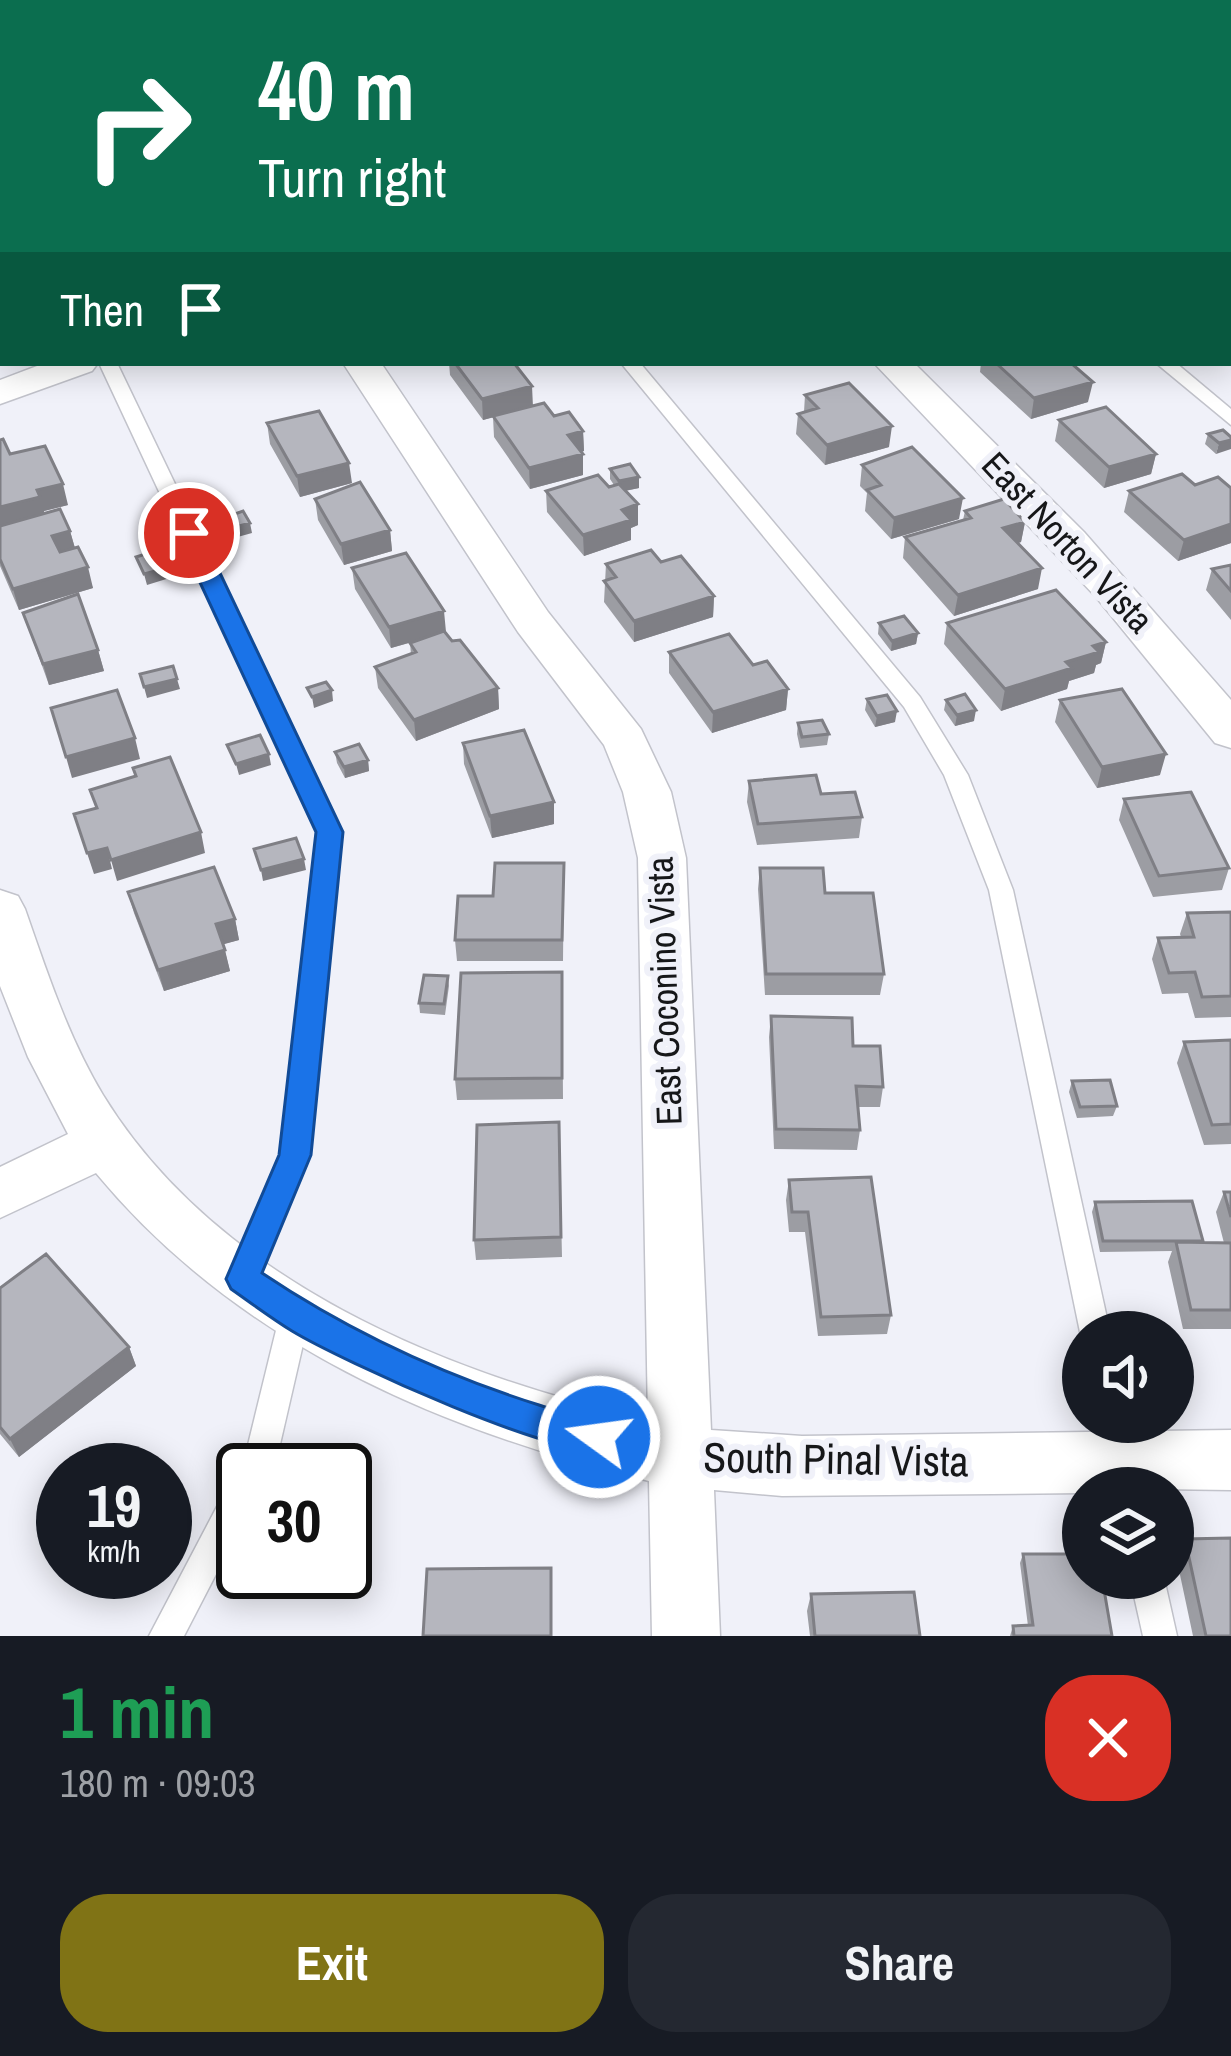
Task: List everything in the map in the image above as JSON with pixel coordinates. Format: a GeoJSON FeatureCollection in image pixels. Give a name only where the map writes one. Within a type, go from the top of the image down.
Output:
{"type":"FeatureCollection","features":[{"type":"Feature","properties":{"kind":"street"},"geometry":{"type":"LineString","coordinates":[[0,393],[71,366]]}},
{"type":"Feature","properties":{"kind":"street","name":"East Coconino Vista"},"geometry":{"type":"LineString","coordinates":[[364,366],[532,622],[626,740],[647,792],[662,858],[686,1636]]}},
{"type":"Feature","properties":{"kind":"street","name":"East Norton Vista"},"geometry":{"type":"LineString","coordinates":[[896,366],[1062,528],[1161,641],[1231,732]]}},
{"type":"Feature","properties":{"kind":"street","name":"South Pinal Vista"},"geometry":{"type":"LineString","coordinates":[[0,909],[56,1062],[104,1142],[143,1189],[242,1279],[295,1314],[388,1363],[540,1422],[743,1464],[1121,1457],[1231,1460]]}},
{"type":"Feature","properties":{"kind":"street"},"geometry":{"type":"LineString","coordinates":[[0,1194],[104,1142]]}},
{"type":"Feature","properties":{"kind":"lane"},"geometry":{"type":"LineString","coordinates":[[110,366],[329,832],[295,1155],[242,1279]]}},
{"type":"Feature","properties":{"kind":"lane"},"geometry":{"type":"LineString","coordinates":[[632,366],[912,702],[956,776],[1001,890],[1091,1311]]}},
{"type":"Feature","properties":{"kind":"lane"},"geometry":{"type":"LineString","coordinates":[[1169,366],[1231,419]]}},
{"type":"Feature","properties":{"kind":"lane"},"geometry":{"type":"LineString","coordinates":[[264,1443],[295,1314]]}},
{"type":"Feature","properties":{"kind":"lane"},"geometry":{"type":"LineString","coordinates":[[166,1636],[216,1541]]}},
{"type":"Feature","properties":{"kind":"lane"},"geometry":{"type":"LineString","coordinates":[[1152,1599],[1160,1636]]}},
{"type":"Feature","properties":{"kind":"building"},"geometry":{"type":"Polygon","coordinates":[[[457,366],[516,366],[532,386],[482,399],[457,366]]]}},
{"type":"Feature","properties":{"kind":"building"},"geometry":{"type":"Polygon","coordinates":[[[999,366],[1074,366],[1093,382],[1034,398],[999,366]]]}},
{"type":"Feature","properties":{"kind":"building"},"geometry":{"type":"Polygon","coordinates":[[[849,383],[892,426],[827,445],[798,414],[818,408],[805,395],[849,383]]]}},
{"type":"Feature","properties":{"kind":"building"},"geometry":{"type":"Polygon","coordinates":[[[544,403],[554,416],[569,412],[583,431],[568,435],[583,454],[529,468],[493,416],[544,403]]]}},
{"type":"Feature","properties":{"kind":"building"},"geometry":{"type":"Polygon","coordinates":[[[1106,407],[1156,454],[1109,467],[1059,420],[1106,407]]]}},
{"type":"Feature","properties":{"kind":"building"},"geometry":{"type":"Polygon","coordinates":[[[319,411],[349,463],[297,476],[267,423],[319,411]]]}},
{"type":"Feature","properties":{"kind":"building"},"geometry":{"type":"Polygon","coordinates":[[[1223,430],[1231,440],[1219,443],[1208,434],[1223,430]]]}},
{"type":"Feature","properties":{"kind":"building"},"geometry":{"type":"Polygon","coordinates":[[[3,439],[10,454],[45,446],[63,484],[37,490],[40,497],[0,507],[3,439]]]}},
{"type":"Feature","properties":{"kind":"building"},"geometry":{"type":"Polygon","coordinates":[[[912,447],[963,498],[894,518],[867,490],[881,485],[862,465],[912,447]]]}},
{"type":"Feature","properties":{"kind":"building"},"geometry":{"type":"Polygon","coordinates":[[[630,464],[639,477],[619,481],[610,469],[630,464]]]}},
{"type":"Feature","properties":{"kind":"building"},"geometry":{"type":"Polygon","coordinates":[[[1182,474],[1195,485],[1218,477],[1231,488],[1231,524],[1184,540],[1129,491],[1182,474]]]}},
{"type":"Feature","properties":{"kind":"building"},"geometry":{"type":"Polygon","coordinates":[[[598,475],[609,487],[619,484],[638,504],[622,510],[631,520],[583,535],[546,491],[598,475]]]}},
{"type":"Feature","properties":{"kind":"building"},"geometry":{"type":"Polygon","coordinates":[[[360,482],[390,530],[341,544],[315,499],[360,482]]]}},
{"type":"Feature","properties":{"kind":"building"},"geometry":{"type":"Polygon","coordinates":[[[1004,499],[1025,522],[1003,528],[1042,568],[958,595],[905,537],[971,518],[965,511],[1004,499]]]}},
{"type":"Feature","properties":{"kind":"building"},"geometry":{"type":"Polygon","coordinates":[[[60,509],[70,531],[52,536],[60,552],[78,547],[88,567],[13,589],[0,559],[0,526],[60,509]]]}},
{"type":"Feature","properties":{"kind":"building"},"geometry":{"type":"Polygon","coordinates":[[[243,511],[250,523],[232,528],[226,517],[243,511]]]}},
{"type":"Feature","properties":{"kind":"building"},"geometry":{"type":"Polygon","coordinates":[[[165,548],[174,566],[144,574],[136,557],[165,548]]]}},
{"type":"Feature","properties":{"kind":"building"},"geometry":{"type":"Polygon","coordinates":[[[651,550],[661,562],[681,556],[714,596],[634,621],[604,581],[616,577],[606,564],[651,550]]]}},
{"type":"Feature","properties":{"kind":"building"},"geometry":{"type":"Polygon","coordinates":[[[406,553],[444,611],[389,627],[352,568],[406,553]]]}},
{"type":"Feature","properties":{"kind":"building"},"geometry":{"type":"Polygon","coordinates":[[[1231,565],[1231,591],[1212,569],[1231,565]]]}},
{"type":"Feature","properties":{"kind":"building"},"geometry":{"type":"Polygon","coordinates":[[[1056,590],[1106,642],[1093,646],[1099,652],[1066,662],[1072,668],[1005,689],[947,623],[1056,590]]]}},
{"type":"Feature","properties":{"kind":"building"},"geometry":{"type":"Polygon","coordinates":[[[78,594],[98,650],[43,664],[23,613],[78,594]]]}},
{"type":"Feature","properties":{"kind":"building"},"geometry":{"type":"Polygon","coordinates":[[[904,616],[918,633],[892,641],[879,623],[904,616]]]}},
{"type":"Feature","properties":{"kind":"building"},"geometry":{"type":"Polygon","coordinates":[[[444,631],[452,641],[460,640],[498,688],[414,720],[375,667],[416,652],[410,643],[444,631]]]}},
{"type":"Feature","properties":{"kind":"building"},"geometry":{"type":"Polygon","coordinates":[[[729,634],[753,665],[767,661],[788,689],[713,712],[669,652],[729,634]]]}},
{"type":"Feature","properties":{"kind":"building"},"geometry":{"type":"Polygon","coordinates":[[[173,666],[177,679],[144,687],[140,674],[173,666]]]}},
{"type":"Feature","properties":{"kind":"building"},"geometry":{"type":"Polygon","coordinates":[[[326,682],[332,690],[312,697],[307,688],[326,682]]]}},
{"type":"Feature","properties":{"kind":"building"},"geometry":{"type":"Polygon","coordinates":[[[1122,689],[1166,754],[1102,767],[1060,700],[1122,689]]]}},
{"type":"Feature","properties":{"kind":"building"},"geometry":{"type":"Polygon","coordinates":[[[117,690],[135,738],[66,757],[51,708],[117,690]]]}},
{"type":"Feature","properties":{"kind":"building"},"geometry":{"type":"Polygon","coordinates":[[[965,694],[976,710],[957,715],[946,700],[965,694]]]}},
{"type":"Feature","properties":{"kind":"building"},"geometry":{"type":"Polygon","coordinates":[[[887,695],[897,711],[877,716],[867,699],[887,695]]]}},
{"type":"Feature","properties":{"kind":"building"},"geometry":{"type":"Polygon","coordinates":[[[822,720],[829,734],[802,737],[798,723],[822,720]]]}},
{"type":"Feature","properties":{"kind":"building"},"geometry":{"type":"Polygon","coordinates":[[[524,730],[554,802],[490,816],[463,743],[524,730]]]}},
{"type":"Feature","properties":{"kind":"building"},"geometry":{"type":"Polygon","coordinates":[[[260,735],[269,754],[236,764],[227,745],[260,735]]]}},
{"type":"Feature","properties":{"kind":"building"},"geometry":{"type":"Polygon","coordinates":[[[359,744],[368,760],[344,767],[335,752],[359,744]]]}},
{"type":"Feature","properties":{"kind":"building"},"geometry":{"type":"Polygon","coordinates":[[[170,757],[201,832],[111,860],[107,848],[87,853],[74,814],[97,808],[90,790],[136,776],[133,768],[170,757]]]}},
{"type":"Feature","properties":{"kind":"building"},"geometry":{"type":"Polygon","coordinates":[[[816,775],[821,794],[855,792],[862,817],[758,824],[749,781],[816,775]]]}},
{"type":"Feature","properties":{"kind":"building"},"geometry":{"type":"Polygon","coordinates":[[[1191,792],[1229,868],[1159,876],[1124,799],[1191,792]]]}},
{"type":"Feature","properties":{"kind":"building"},"geometry":{"type":"Polygon","coordinates":[[[296,838],[304,859],[261,870],[254,849],[296,838]]]}},
{"type":"Feature","properties":{"kind":"building"},"geometry":{"type":"Polygon","coordinates":[[[495,863],[564,863],[562,940],[455,940],[458,896],[493,896],[495,863]]]}},
{"type":"Feature","properties":{"kind":"building"},"geometry":{"type":"Polygon","coordinates":[[[214,867],[235,919],[216,924],[225,950],[158,970],[128,892],[214,867]]]}},
{"type":"Feature","properties":{"kind":"building"},"geometry":{"type":"Polygon","coordinates":[[[760,868],[823,868],[825,893],[873,893],[884,974],[766,974],[760,868]]]}},
{"type":"Feature","properties":{"kind":"building"},"geometry":{"type":"Polygon","coordinates":[[[1231,912],[1231,996],[1202,997],[1195,972],[1169,973],[1158,938],[1194,937],[1187,913],[1231,912]]]}},
{"type":"Feature","properties":{"kind":"building"},"geometry":{"type":"Polygon","coordinates":[[[562,972],[562,1078],[455,1079],[461,973],[562,972]]]}},
{"type":"Feature","properties":{"kind":"building"},"geometry":{"type":"Polygon","coordinates":[[[424,975],[448,976],[444,1004],[419,1003],[424,975]]]}},
{"type":"Feature","properties":{"kind":"building"},"geometry":{"type":"Polygon","coordinates":[[[771,1016],[852,1018],[853,1046],[880,1046],[883,1087],[856,1086],[860,1130],[776,1129],[771,1016]]]}},
{"type":"Feature","properties":{"kind":"building"},"geometry":{"type":"Polygon","coordinates":[[[1231,1040],[1231,1124],[1212,1125],[1184,1042],[1231,1040]]]}},
{"type":"Feature","properties":{"kind":"building"},"geometry":{"type":"Polygon","coordinates":[[[1110,1080],[1117,1106],[1080,1107],[1072,1081],[1110,1080]]]}},
{"type":"Feature","properties":{"kind":"building"},"geometry":{"type":"Polygon","coordinates":[[[559,1122],[561,1237],[474,1240],[477,1125],[559,1122]]]}},
{"type":"Feature","properties":{"kind":"building"},"geometry":{"type":"Polygon","coordinates":[[[871,1177],[891,1315],[821,1317],[808,1212],[792,1212],[789,1180],[871,1177]]]}},
{"type":"Feature","properties":{"kind":"building"},"geometry":{"type":"Polygon","coordinates":[[[1192,1201],[1203,1241],[1103,1241],[1095,1202],[1192,1201]]]}},
{"type":"Feature","properties":{"kind":"building"},"geometry":{"type":"Polygon","coordinates":[[[1176,1242],[1231,1243],[1231,1310],[1191,1310],[1176,1242]]]}},
{"type":"Feature","properties":{"kind":"building"},"geometry":{"type":"Polygon","coordinates":[[[46,1254],[129,1347],[10,1439],[0,1427],[0,1288],[46,1254]]]}},
{"type":"Feature","properties":{"kind":"building"},"geometry":{"type":"Polygon","coordinates":[[[1231,1538],[1231,1636],[1206,1636],[1194,1581],[1194,1539],[1231,1538]]]}},
{"type":"Feature","properties":{"kind":"building"},"geometry":{"type":"Polygon","coordinates":[[[1023,1554],[1062,1554],[1062,1599],[1106,1599],[1112,1636],[1014,1636],[1013,1626],[1033,1625],[1023,1554]]]}},
{"type":"Feature","properties":{"kind":"building"},"geometry":{"type":"Polygon","coordinates":[[[551,1568],[551,1636],[423,1636],[427,1569],[551,1568]]]}},
{"type":"Feature","properties":{"kind":"building"},"geometry":{"type":"Polygon","coordinates":[[[914,1592],[920,1636],[815,1636],[811,1594],[914,1592]]]}},
{"type":"Feature","properties":{"kind":"route"},"geometry":{"type":"LineString","coordinates":[[189,533],[329,832],[295,1155],[242,1279],[306,1322],[388,1363],[540,1422],[599,1437]]}}]}
